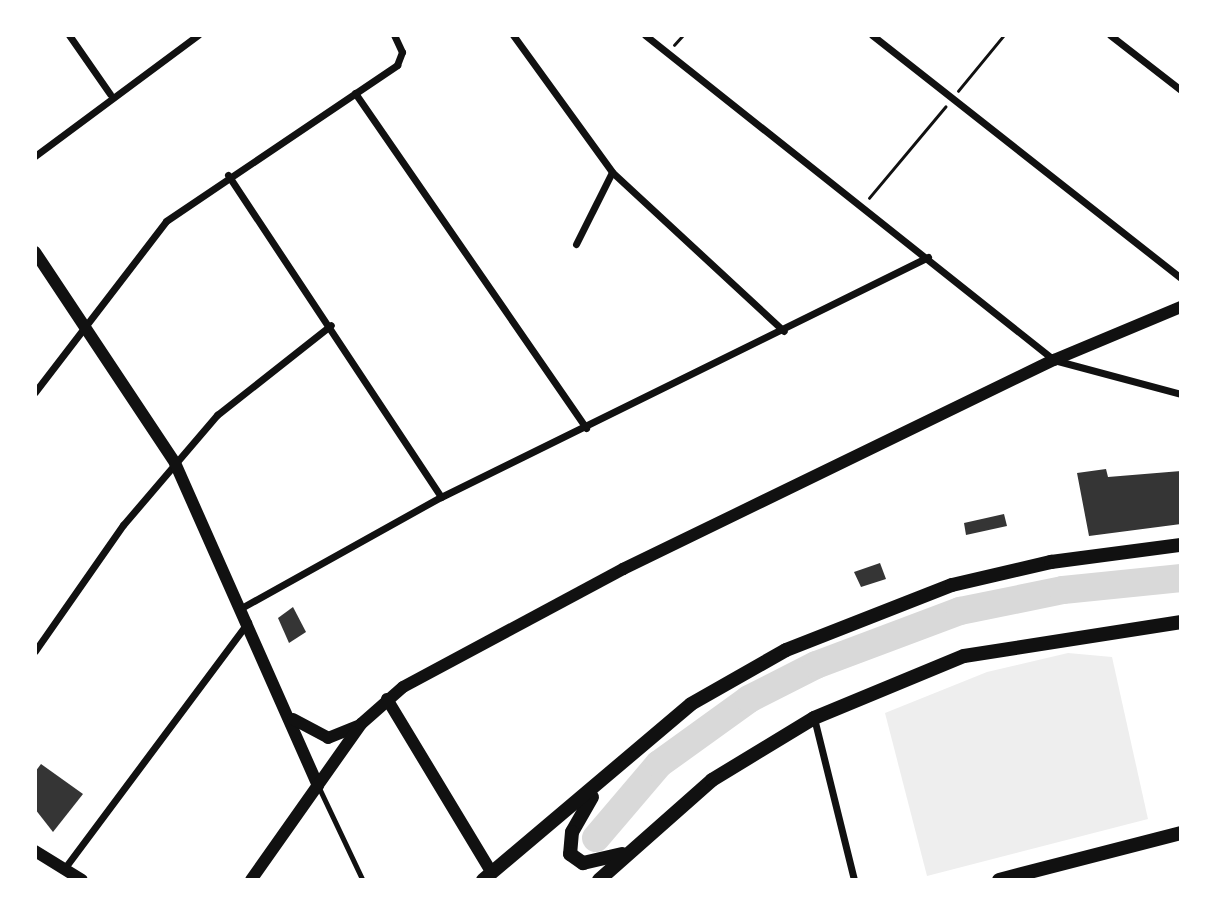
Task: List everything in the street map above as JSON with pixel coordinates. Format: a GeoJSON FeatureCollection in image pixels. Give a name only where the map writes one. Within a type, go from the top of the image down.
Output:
{"type":"FeatureCollection","features":[{"type":"Feature","properties":{"kind":"main road"},"geometry":{"type":"LineString","coordinates":[[491,878],[691,704],[786,650],[952,584],[1051,562],[1181,545]]}},
{"type":"Feature","properties":{"kind":"main road"},"geometry":{"type":"LineString","coordinates":[[599,880],[640,841],[720,774],[814,718],[964,656],[1181,622]]}},
{"type":"Feature","properties":{"kind":"main road"},"geometry":{"type":"LineString","coordinates":[[598,787],[572,832],[570,854],[583,863],[603,861],[640,841]]}},
{"type":"Feature","properties":{"kind":"main road"},"geometry":{"type":"LineString","coordinates":[[999,880],[1181,832]]}},
{"type":"Feature","properties":{"kind":"street"},"geometry":{"type":"LineString","coordinates":[[69,35],[110,94]]}},
{"type":"Feature","properties":{"kind":"street"},"geometry":{"type":"LineString","coordinates":[[35,156],[110,94],[198,35]]}},
{"type":"Feature","properties":{"kind":"street"},"geometry":{"type":"LineString","coordinates":[[35,392],[85,323],[166,221],[228,175],[397,65],[402,52],[394,35]]}},
{"type":"Feature","properties":{"kind":"street"},"geometry":{"type":"LineString","coordinates":[[513,35],[612,172],[784,331]]}},
{"type":"Feature","properties":{"kind":"street"},"geometry":{"type":"LineString","coordinates":[[645,35],[864,203],[1054,360],[1181,394]]}},
{"type":"Feature","properties":{"kind":"street"},"geometry":{"type":"LineString","coordinates":[[872,35],[1181,278]]}},
{"type":"Feature","properties":{"kind":"street"},"geometry":{"type":"LineString","coordinates":[[1110,35],[1181,90]]}},
{"type":"Feature","properties":{"kind":"street"},"geometry":{"type":"LineString","coordinates":[[355,93],[586,428]]}},
{"type":"Feature","properties":{"kind":"street"},"geometry":{"type":"LineString","coordinates":[[576,244],[612,172]]}},
{"type":"Feature","properties":{"kind":"street"},"geometry":{"type":"LineString","coordinates":[[228,175],[331,325],[441,497]]}},
{"type":"Feature","properties":{"kind":"street"},"geometry":{"type":"LineString","coordinates":[[35,252],[85,323],[175,463],[250,620],[318,786]]}},
{"type":"Feature","properties":{"kind":"street"},"geometry":{"type":"LineString","coordinates":[[243,607],[441,497],[784,331],[928,257]]}},
{"type":"Feature","properties":{"kind":"street"},"geometry":{"type":"LineString","coordinates":[[251,880],[361,724],[387,699],[623,569],[1054,360],[1181,307]]}},
{"type":"Feature","properties":{"kind":"street"},"geometry":{"type":"LineString","coordinates":[[35,650],[175,463],[217,415],[331,325]]}},
{"type":"Feature","properties":{"kind":"street"},"geometry":{"type":"LineString","coordinates":[[64,869],[250,620]]}},
{"type":"Feature","properties":{"kind":"street"},"geometry":{"type":"LineString","coordinates":[[387,699],[491,878]]}},
{"type":"Feature","properties":{"kind":"street"},"geometry":{"type":"LineString","coordinates":[[814,718],[854,880]]}},
{"type":"Feature","properties":{"kind":"street"},"geometry":{"type":"LineString","coordinates":[[292,719],[328,738],[361,724]]}},
{"type":"Feature","properties":{"kind":"street"},"geometry":{"type":"LineString","coordinates":[[35,851],[82,880]]}},
{"type":"Feature","properties":{"kind":"lane"},"geometry":{"type":"LineString","coordinates":[[318,786],[363,880]]}},
{"type":"Feature","properties":{"kind":"path"},"geometry":{"type":"LineString","coordinates":[[864,203],[1004,35]]}},
{"type":"Feature","properties":{"kind":"shaded area"},"geometry":{"type":"Polygon","coordinates":[[[1068,653],[1112,657],[1148,819],[927,876],[885,713],[987,672],[1068,653]]]}},
{"type":"Feature","properties":{"kind":"building"},"geometry":{"type":"Polygon","coordinates":[[[1106,469],[1108,477],[1181,471],[1181,524],[1089,536],[1077,473],[1106,469]]]}},
{"type":"Feature","properties":{"kind":"building"},"geometry":{"type":"Polygon","coordinates":[[[1004,514],[1007,526],[966,535],[964,523],[1004,514]]]}},
{"type":"Feature","properties":{"kind":"building"},"geometry":{"type":"Polygon","coordinates":[[[880,563],[886,579],[861,587],[854,572],[880,563]]]}},
{"type":"Feature","properties":{"kind":"building"},"geometry":{"type":"Polygon","coordinates":[[[293,607],[306,632],[289,643],[278,618],[293,607]]]}},
{"type":"Feature","properties":{"kind":"building"},"geometry":{"type":"Polygon","coordinates":[[[41,764],[83,794],[53,832],[35,809],[35,772],[41,764]]]}},
{"type":"Feature","properties":{"kind":"waterway"},"geometry":{"type":"LineString","coordinates":[[596,838],[659,764],[749,699],[816,665],[960,611],[1063,590],[1181,578]]}}]}
